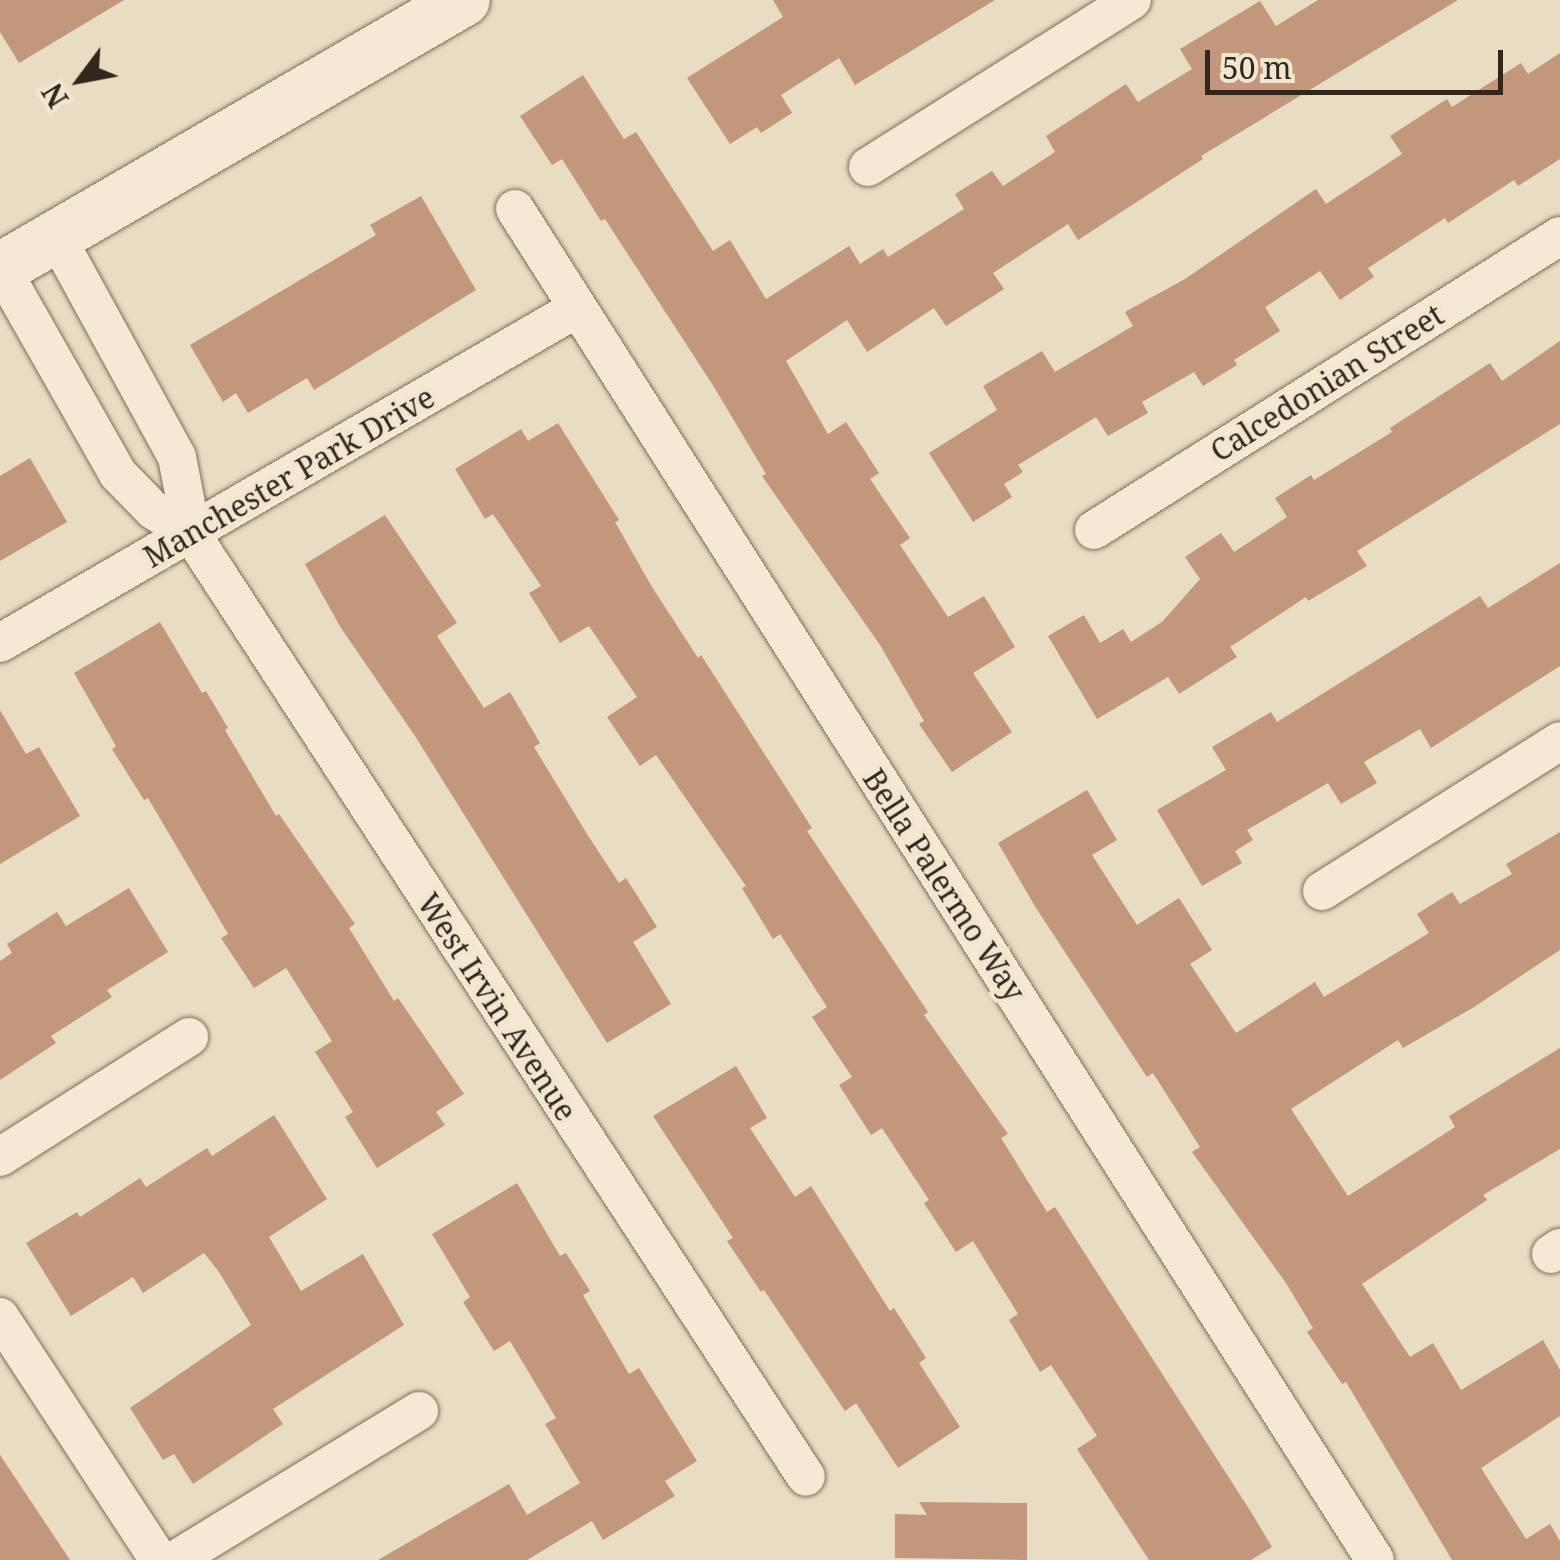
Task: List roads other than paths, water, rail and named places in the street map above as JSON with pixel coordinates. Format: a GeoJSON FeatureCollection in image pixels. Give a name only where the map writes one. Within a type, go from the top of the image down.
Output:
{"type":"FeatureCollection","features":[{"type":"Feature","properties":{"kind":"main road"},"geometry":{"type":"LineString","coordinates":[[1,268],[464,0]]}},
{"type":"Feature","properties":{"kind":"street"},"geometry":{"type":"LineString","coordinates":[[868,167],[1132,0]]}},
{"type":"Feature","properties":{"kind":"street","name":"Bella Palermo Way"},"geometry":{"type":"LineString","coordinates":[[515,208],[1375,1560]]}},
{"type":"Feature","properties":{"kind":"street","name":"West Irvin Avenue"},"geometry":{"type":"LineString","coordinates":[[56,236],[177,458],[192,535],[806,1477]]}},
{"type":"Feature","properties":{"kind":"street","name":"Calcedonian Street"},"geometry":{"type":"LineString","coordinates":[[1094,530],[1560,236]]}},
{"type":"Feature","properties":{"kind":"street","name":"West Irvin Avenue"},"geometry":{"type":"LineString","coordinates":[[1,268],[118,474],[153,510],[192,535]]}},
{"type":"Feature","properties":{"kind":"street","name":"Manchester Park Drive"},"geometry":{"type":"LineString","coordinates":[[0,642],[192,535],[576,309]]}},
{"type":"Feature","properties":{"kind":"street"},"geometry":{"type":"LineString","coordinates":[[1322,891],[1560,742]]}},
{"type":"Feature","properties":{"kind":"street"},"geometry":{"type":"LineString","coordinates":[[0,1156],[189,1037]]}},
{"type":"Feature","properties":{"kind":"street"},"geometry":{"type":"LineString","coordinates":[[0,1317],[134,1528],[160,1560]]}},
{"type":"Feature","properties":{"kind":"street"},"geometry":{"type":"LineString","coordinates":[[175,1560],[420,1411]]}}]}
